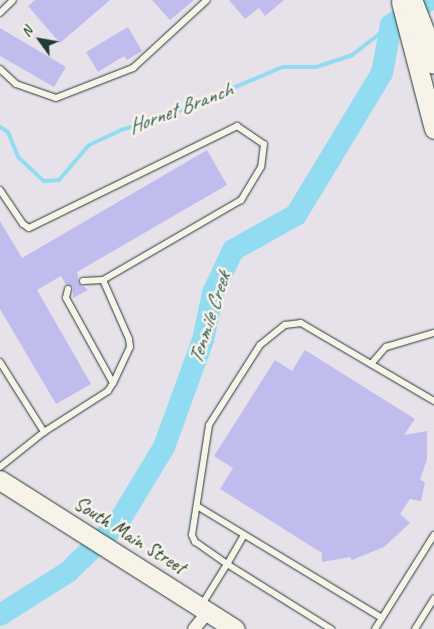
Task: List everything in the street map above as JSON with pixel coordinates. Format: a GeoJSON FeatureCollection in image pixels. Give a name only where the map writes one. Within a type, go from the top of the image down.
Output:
{"type":"FeatureCollection","features":[{"type":"Feature","properties":{"kind":"highway"},"geometry":{"type":"LineString","coordinates":[[410,0],[434,62]]}},
{"type":"Feature","properties":{"kind":"street"},"geometry":{"type":"LineString","coordinates":[[401,0],[434,129]]}},
{"type":"Feature","properties":{"kind":"street","name":"South Main Street"},"geometry":{"type":"LineString","coordinates":[[0,480],[120,554],[235,629]]}},
{"type":"Feature","properties":{"kind":"street"},"geometry":{"type":"LineString","coordinates":[[194,629],[204,610]]}},
{"type":"Feature","properties":{"kind":"lane"},"geometry":{"type":"LineString","coordinates":[[0,13],[14,0]]}},
{"type":"Feature","properties":{"kind":"lane"},"geometry":{"type":"LineString","coordinates":[[0,69],[16,84],[56,98],[133,68],[207,0]]}},
{"type":"Feature","properties":{"kind":"lane"},"geometry":{"type":"LineString","coordinates":[[0,190],[23,224],[29,228],[237,126],[264,144],[261,167],[240,200],[103,280],[82,281]]}},
{"type":"Feature","properties":{"kind":"lane"},"geometry":{"type":"LineString","coordinates":[[0,467],[44,432],[108,391],[113,383],[130,347],[130,339],[103,280]]}},
{"type":"Feature","properties":{"kind":"lane"},"geometry":{"type":"LineString","coordinates":[[68,289],[66,298],[113,383]]}},
{"type":"Feature","properties":{"kind":"lane"},"geometry":{"type":"LineString","coordinates":[[332,629],[226,564],[195,542],[192,535],[209,425],[260,345],[285,325],[300,323],[434,401]]}},
{"type":"Feature","properties":{"kind":"lane"},"geometry":{"type":"LineString","coordinates":[[371,364],[386,347],[434,333]]}},
{"type":"Feature","properties":{"kind":"lane"},"geometry":{"type":"LineString","coordinates":[[0,362],[44,432]]}},
{"type":"Feature","properties":{"kind":"lane"},"geometry":{"type":"LineString","coordinates":[[197,506],[382,618]]}},
{"type":"Feature","properties":{"kind":"lane"},"geometry":{"type":"LineString","coordinates":[[204,610],[226,564],[244,535]]}},
{"type":"Feature","properties":{"kind":"lane"},"geometry":{"type":"LineString","coordinates":[[375,629],[434,535]]}},
{"type":"Feature","properties":{"kind":"lane"},"geometry":{"type":"LineString","coordinates":[[415,629],[434,599]]}},
{"type":"Feature","properties":{"kind":"building"},"geometry":{"type":"Polygon","coordinates":[[[35,0],[110,0],[60,43],[28,6],[35,0]]]}},
{"type":"Feature","properties":{"kind":"building"},"geometry":{"type":"Polygon","coordinates":[[[152,0],[194,0],[170,20],[152,0]]]}},
{"type":"Feature","properties":{"kind":"building"},"geometry":{"type":"Polygon","coordinates":[[[229,0],[284,0],[265,16],[259,8],[245,19],[229,0]]]}},
{"type":"Feature","properties":{"kind":"building"},"geometry":{"type":"Polygon","coordinates":[[[128,27],[142,51],[127,60],[124,56],[98,72],[86,52],[128,27]]]}},
{"type":"Feature","properties":{"kind":"building"},"geometry":{"type":"Polygon","coordinates":[[[0,28],[66,67],[54,87],[0,56],[0,28]]]}},
{"type":"Feature","properties":{"kind":"building"},"geometry":{"type":"Polygon","coordinates":[[[207,150],[227,185],[77,272],[79,283],[88,290],[73,298],[73,287],[66,285],[61,276],[37,290],[91,384],[56,404],[0,309],[0,221],[22,258],[207,150]]]}},
{"type":"Feature","properties":{"kind":"building"},"geometry":{"type":"Polygon","coordinates":[[[305,350],[415,419],[404,435],[427,431],[427,459],[420,480],[425,482],[421,501],[410,499],[400,514],[410,523],[384,547],[352,560],[350,557],[322,562],[322,553],[220,489],[233,468],[214,456],[275,360],[292,371],[305,350]]]}},
{"type":"Feature","properties":{"kind":"waterway","name":"Tenmile Creek"},"geometry":{"type":"LineString","coordinates":[[0,615],[68,572],[118,523],[164,447],[203,340],[213,293],[233,250],[296,215],[382,73],[391,25],[429,0]]}},
{"type":"Feature","properties":{"kind":"waterway","name":"Hornet Branch"},"geometry":{"type":"LineString","coordinates":[[0,127],[8,132],[18,157],[44,181],[59,180],[89,145],[121,130],[162,118],[283,67],[316,67],[352,55],[391,25]]}}]}
